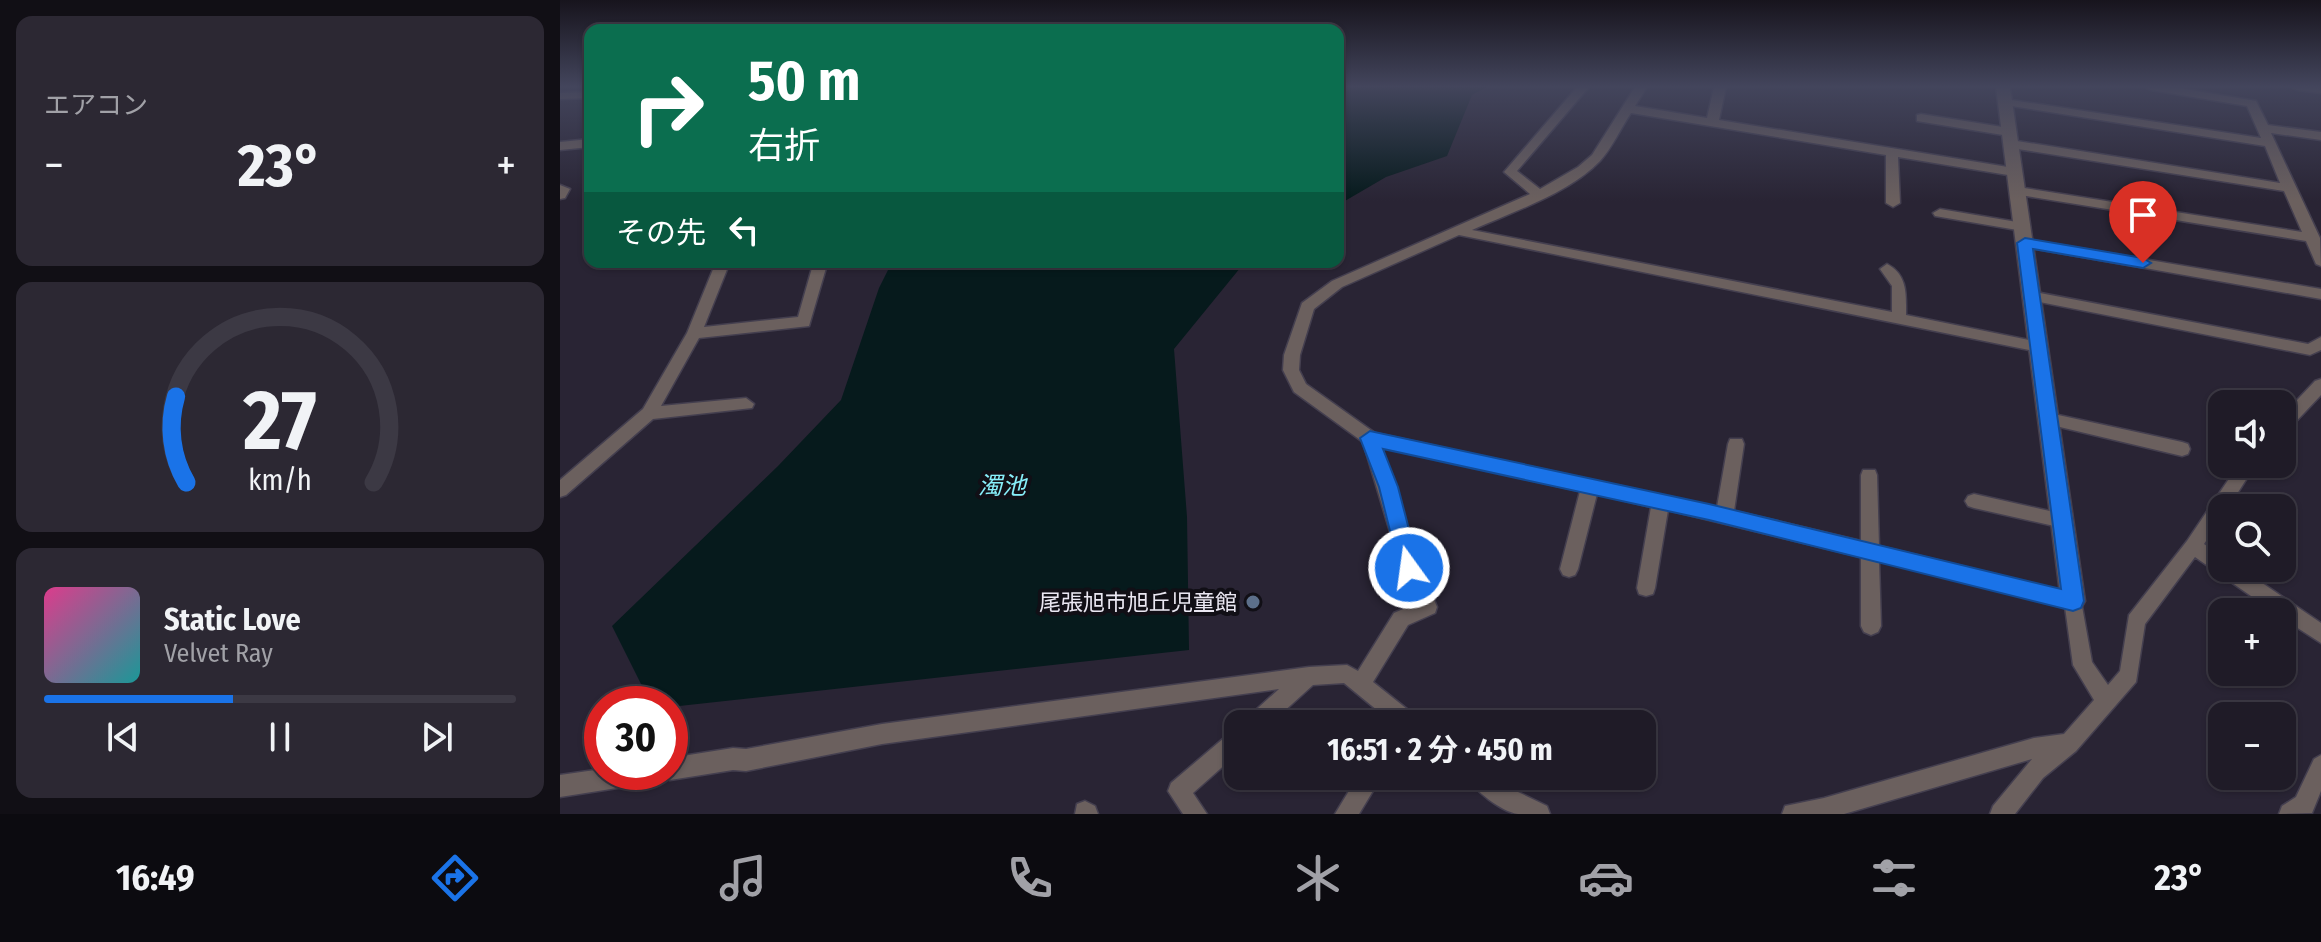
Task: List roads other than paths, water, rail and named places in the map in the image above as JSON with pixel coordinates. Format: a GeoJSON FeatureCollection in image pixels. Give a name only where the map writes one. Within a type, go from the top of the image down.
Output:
{"type":"FeatureCollection","features":[{"type":"Feature","properties":{"kind":"street"},"geometry":{"type":"LineString","coordinates":[[1539,195],[1510,172],[1550,125]]}},
{"type":"Feature","properties":{"kind":"street"},"geometry":{"type":"LineString","coordinates":[[1618,125],[1597,157],[1582,170],[1539,195],[1337,284],[1307,307],[1292,355],[1291,370],[1300,388],[1370,438],[1724,516],[2073,601]]}},
{"type":"Feature","properties":{"kind":"street"},"geometry":{"type":"LineString","coordinates":[[1725,125],[2014,172]]}},
{"type":"Feature","properties":{"kind":"street"},"geometry":{"type":"LineString","coordinates":[[1952,125],[2290,188]]}},
{"type":"Feature","properties":{"kind":"street"},"geometry":{"type":"LineString","coordinates":[[2007,125],[2083,665],[2106,700]]}},
{"type":"Feature","properties":{"kind":"street"},"geometry":{"type":"LineString","coordinates":[[2175,125],[2268,143]]}},
{"type":"Feature","properties":{"kind":"street"},"geometry":{"type":"LineString","coordinates":[[2261,125],[2321,261]]}},
{"type":"Feature","properties":{"kind":"street"},"geometry":{"type":"LineString","coordinates":[[2262,128],[2321,136]]}},
{"type":"Feature","properties":{"kind":"street"},"geometry":{"type":"LineString","coordinates":[[560,146],[584,144]]}},
{"type":"Feature","properties":{"kind":"street"},"geometry":{"type":"LineString","coordinates":[[1892,151],[1893,203]]}},
{"type":"Feature","properties":{"kind":"street"},"geometry":{"type":"LineString","coordinates":[[560,189],[564,189],[560,195]]}},
{"type":"Feature","properties":{"kind":"street"},"geometry":{"type":"LineString","coordinates":[[2018,191],[2313,238]]}},
{"type":"Feature","properties":{"kind":"street"},"geometry":{"type":"LineString","coordinates":[[1940,213],[2024,235],[2321,294]]}},
{"type":"Feature","properties":{"kind":"street"},"geometry":{"type":"LineString","coordinates":[[1458,231],[2039,347]]}},
{"type":"Feature","properties":{"kind":"street"},"geometry":{"type":"LineString","coordinates":[[560,490],[649,413],[694,333],[721,268]]}},
{"type":"Feature","properties":{"kind":"street"},"geometry":{"type":"LineString","coordinates":[[694,333],[804,322],[819,268]]}},
{"type":"Feature","properties":{"kind":"street"},"geometry":{"type":"LineString","coordinates":[[1887,269],[1899,285],[1899,319]]}},
{"type":"Feature","properties":{"kind":"street"},"geometry":{"type":"LineString","coordinates":[[2030,296],[2310,350],[2321,342]]}},
{"type":"Feature","properties":{"kind":"street"},"geometry":{"type":"LineString","coordinates":[[2296,411],[2321,385]]}},
{"type":"Feature","properties":{"kind":"street"},"geometry":{"type":"LineString","coordinates":[[649,413],[746,404]]}},
{"type":"Feature","properties":{"kind":"street"},"geometry":{"type":"LineString","coordinates":[[2049,419],[2182,449]]}},
{"type":"Feature","properties":{"kind":"street"},"geometry":{"type":"LineString","coordinates":[[1361,684],[1401,619],[1428,607],[1409,568],[1388,487],[1370,438]]}},
{"type":"Feature","properties":{"kind":"street"},"geometry":{"type":"LineString","coordinates":[[1724,516],[1736,444]]}},
{"type":"Feature","properties":{"kind":"street"},"geometry":{"type":"LineString","coordinates":[[1869,475],[1871,626]]}},
{"type":"Feature","properties":{"kind":"street"},"geometry":{"type":"LineString","coordinates":[[2001,814],[2035,770],[2069,744],[2129,675],[2136,621],[2193,546],[2239,478]]}},
{"type":"Feature","properties":{"kind":"street"},"geometry":{"type":"LineString","coordinates":[[1569,569],[1590,486]]}},
{"type":"Feature","properties":{"kind":"street"},"geometry":{"type":"LineString","coordinates":[[1974,501],[2063,521]]}},
{"type":"Feature","properties":{"kind":"street"},"geometry":{"type":"LineString","coordinates":[[1646,588],[1661,502]]}},
{"type":"Feature","properties":{"kind":"street"},"geometry":{"type":"LineString","coordinates":[[2193,546],[2208,556]]}},
{"type":"Feature","properties":{"kind":"street"},"geometry":{"type":"LineString","coordinates":[[2246,582],[2321,634]]}},
{"type":"Feature","properties":{"kind":"street"},"geometry":{"type":"LineString","coordinates":[[688,766],[746,760],[882,734],[1309,676],[1347,674],[1392,710]]}},
{"type":"Feature","properties":{"kind":"street"},"geometry":{"type":"LineString","coordinates":[[1271,710],[1309,676]]}},
{"type":"Feature","properties":{"kind":"street"},"geometry":{"type":"LineString","coordinates":[[1793,814],[1824,809],[2034,748],[2069,744]]}},
{"type":"Feature","properties":{"kind":"street"},"geometry":{"type":"LineString","coordinates":[[1196,814],[1179,791],[1224,751]]}},
{"type":"Feature","properties":{"kind":"street"},"geometry":{"type":"LineString","coordinates":[[2290,814],[2304,805],[2321,766]]}},
{"type":"Feature","properties":{"kind":"street"},"geometry":{"type":"LineString","coordinates":[[560,786],[584,782]]}},
{"type":"Feature","properties":{"kind":"street"},"geometry":{"type":"LineString","coordinates":[[1346,814],[1362,790]]}},
{"type":"Feature","properties":{"kind":"street"},"geometry":{"type":"LineString","coordinates":[[1497,790],[1539,814]]}},
{"type":"Feature","properties":{"kind":"water"},"geometry":{"type":"Polygon","coordinates":[[[1344,125],[1460,125],[1447,156],[1386,177],[1344,202],[1344,125]]]}},
{"type":"Feature","properties":{"kind":"water","name":"濁池"},"geometry":{"type":"Polygon","coordinates":[[[889,268],[1240,268],[1174,349],[1187,517],[1189,650],[688,705],[688,686],[642,686],[612,626],[778,466],[841,400],[879,288],[889,268]]]}},
{"type":"Feature","properties":{"kind":"place","name":"尾張旭市旭丘児童館"},"geometry":{"type":"Point","coordinates":[1253,602]}}]}
